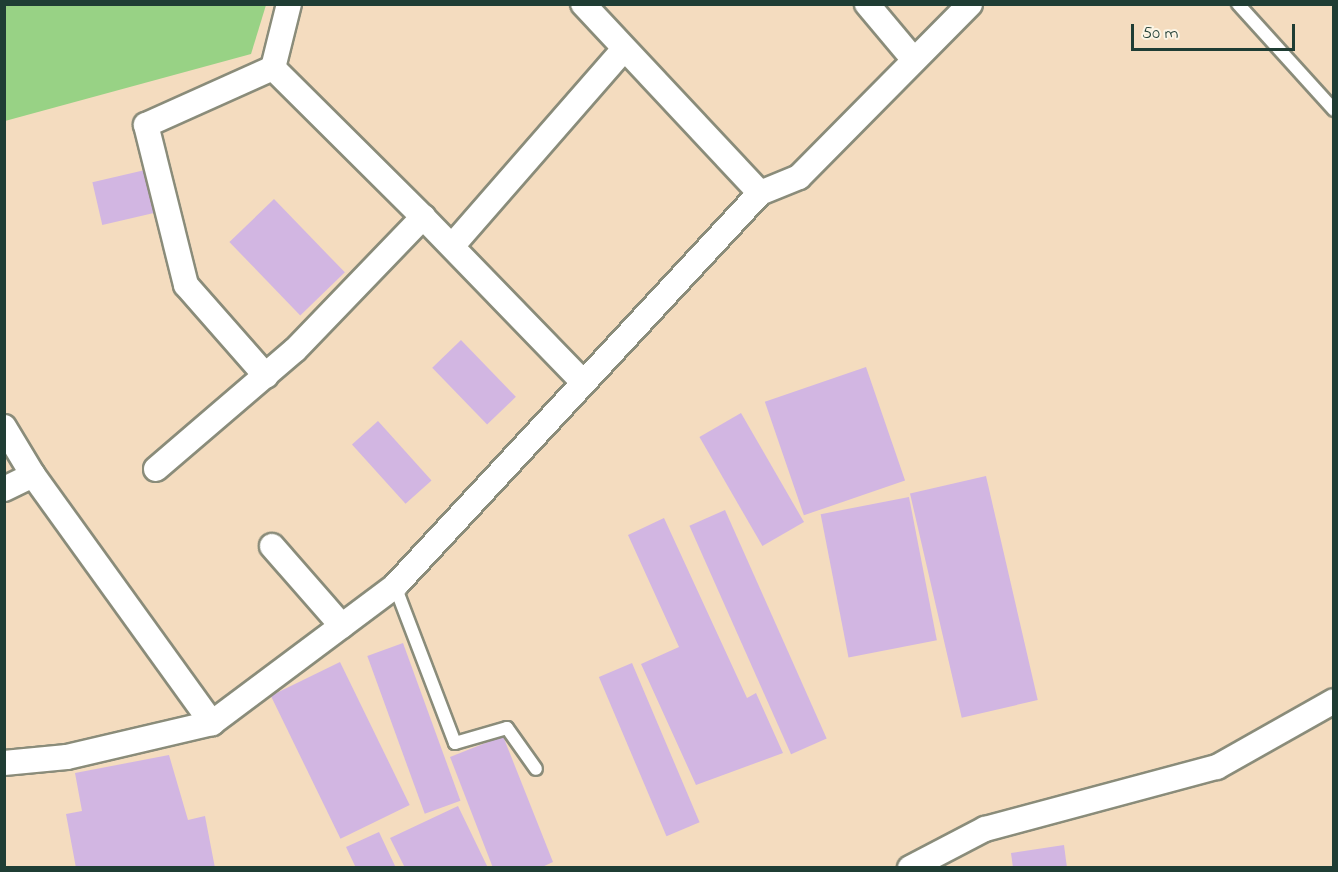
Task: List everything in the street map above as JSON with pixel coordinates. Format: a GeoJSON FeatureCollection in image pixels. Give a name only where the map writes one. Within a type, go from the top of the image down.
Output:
{"type":"FeatureCollection","features":[{"type":"Feature","properties":{"kind":"street"},"geometry":{"type":"LineString","coordinates":[[273,68],[289,4]]}},
{"type":"Feature","properties":{"kind":"street"},"geometry":{"type":"LineString","coordinates":[[583,4],[760,193]]}},
{"type":"Feature","properties":{"kind":"street"},"geometry":{"type":"LineString","coordinates":[[867,4],[914,60]]}},
{"type":"Feature","properties":{"kind":"street"},"geometry":{"type":"LineString","coordinates":[[4,763],[67,757],[212,723],[395,586],[760,193],[799,177],[970,4]]}},
{"type":"Feature","properties":{"kind":"street"},"geometry":{"type":"LineString","coordinates":[[453,245],[624,49]]}},
{"type":"Feature","properties":{"kind":"street"},"geometry":{"type":"LineString","coordinates":[[273,68],[453,245],[583,382]]}},
{"type":"Feature","properties":{"kind":"street"},"geometry":{"type":"LineString","coordinates":[[266,376],[186,285],[146,125],[273,68]]}},
{"type":"Feature","properties":{"kind":"street"},"geometry":{"type":"LineString","coordinates":[[156,469],[266,376],[423,217]]}},
{"type":"Feature","properties":{"kind":"street"},"geometry":{"type":"LineString","coordinates":[[4,427],[33,475],[212,723]]}},
{"type":"Feature","properties":{"kind":"street"},"geometry":{"type":"LineString","coordinates":[[4,489],[33,475]]}},
{"type":"Feature","properties":{"kind":"street"},"geometry":{"type":"LineString","coordinates":[[272,546],[342,626]]}},
{"type":"Feature","properties":{"kind":"street"},"geometry":{"type":"LineString","coordinates":[[910,867],[985,829],[1217,767],[1334,701]]}},
{"type":"Feature","properties":{"kind":"lane"},"geometry":{"type":"LineString","coordinates":[[1238,4],[1334,110]]}},
{"type":"Feature","properties":{"kind":"lane"},"geometry":{"type":"LineString","coordinates":[[395,586],[455,743],[507,728],[536,769]]}},
{"type":"Feature","properties":{"kind":"green space"},"geometry":{"type":"Polygon","coordinates":[[[5,4],[266,5],[251,54],[5,121],[5,4]]]}},
{"type":"Feature","properties":{"kind":"building"},"geometry":{"type":"Polygon","coordinates":[[[145,170],[155,213],[102,225],[92,182],[145,170]]]}},
{"type":"Feature","properties":{"kind":"building"},"geometry":{"type":"Polygon","coordinates":[[[274,199],[345,272],[300,315],[229,242],[274,199]]]}},
{"type":"Feature","properties":{"kind":"building"},"geometry":{"type":"Polygon","coordinates":[[[461,340],[516,397],[487,425],[432,368],[461,340]]]}},
{"type":"Feature","properties":{"kind":"building"},"geometry":{"type":"Polygon","coordinates":[[[866,367],[905,480],[804,515],[765,402],[866,367]]]}},
{"type":"Feature","properties":{"kind":"building"},"geometry":{"type":"Polygon","coordinates":[[[741,413],[804,522],[762,546],[699,437],[741,413]]]}},
{"type":"Feature","properties":{"kind":"building"},"geometry":{"type":"Polygon","coordinates":[[[378,421],[432,480],[406,504],[352,444],[378,421]]]}},
{"type":"Feature","properties":{"kind":"building"},"geometry":{"type":"Polygon","coordinates":[[[986,476],[1038,700],[962,718],[910,494],[986,476]]]}},
{"type":"Feature","properties":{"kind":"building"},"geometry":{"type":"Polygon","coordinates":[[[909,497],[937,640],[849,657],[821,514],[909,497]]]}},
{"type":"Feature","properties":{"kind":"building"},"geometry":{"type":"Polygon","coordinates":[[[725,510],[827,738],[791,754],[689,526],[725,510]]]}},
{"type":"Feature","properties":{"kind":"building"},"geometry":{"type":"Polygon","coordinates":[[[664,518],[747,698],[756,693],[783,753],[696,785],[641,664],[679,647],[628,535],[664,518]]]}},
{"type":"Feature","properties":{"kind":"building"},"geometry":{"type":"Polygon","coordinates":[[[403,643],[460,801],[425,814],[367,656],[403,643]]]}},
{"type":"Feature","properties":{"kind":"building"},"geometry":{"type":"Polygon","coordinates":[[[340,662],[410,805],[340,839],[271,696],[340,662]]]}},
{"type":"Feature","properties":{"kind":"building"},"geometry":{"type":"Polygon","coordinates":[[[632,663],[700,822],[666,836],[599,677],[632,663]]]}},
{"type":"Feature","properties":{"kind":"building"},"geometry":{"type":"Polygon","coordinates":[[[503,736],[553,862],[540,868],[493,868],[450,757],[503,736]]]}},
{"type":"Feature","properties":{"kind":"building"},"geometry":{"type":"Polygon","coordinates":[[[169,755],[188,820],[205,816],[215,868],[76,868],[66,814],[82,811],[75,773],[169,755]]]}},
{"type":"Feature","properties":{"kind":"building"},"geometry":{"type":"Polygon","coordinates":[[[458,806],[488,868],[405,868],[390,838],[458,806]]]}},
{"type":"Feature","properties":{"kind":"building"},"geometry":{"type":"Polygon","coordinates":[[[379,832],[396,868],[356,868],[346,847],[379,832]]]}},
{"type":"Feature","properties":{"kind":"building"},"geometry":{"type":"Polygon","coordinates":[[[1064,845],[1067,868],[1013,868],[1011,853],[1064,845]]]}}]}
